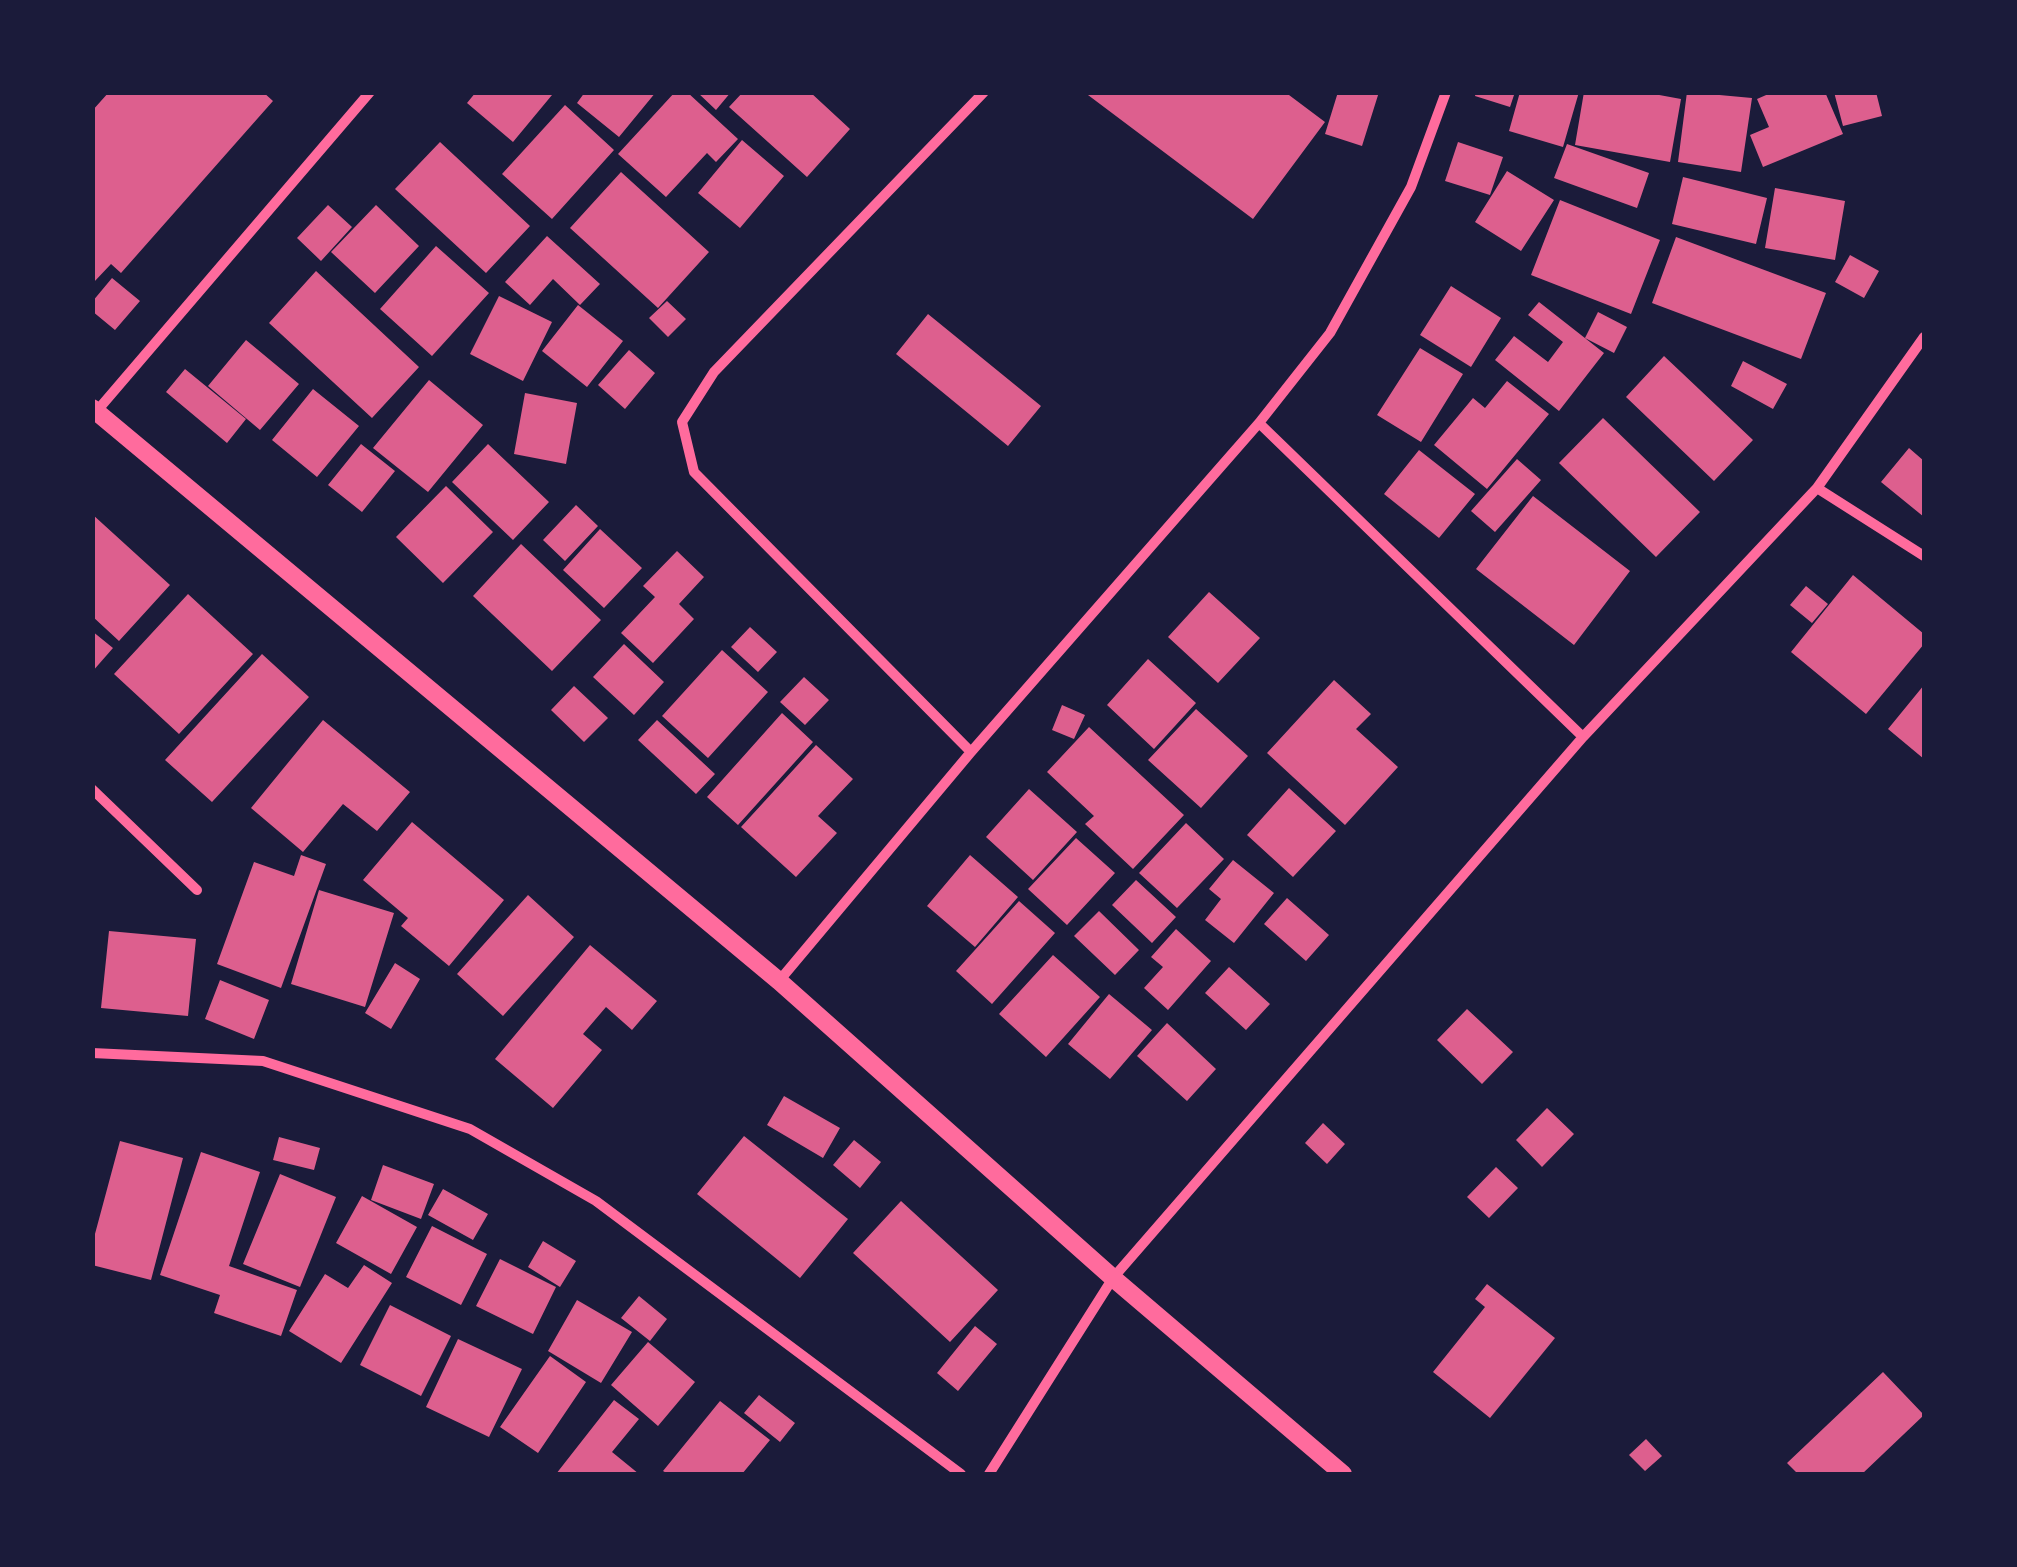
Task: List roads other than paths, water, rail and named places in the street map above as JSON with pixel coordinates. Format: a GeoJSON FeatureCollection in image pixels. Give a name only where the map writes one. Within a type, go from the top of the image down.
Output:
{"type":"FeatureCollection","features":[{"type":"Feature","properties":{"kind":"street"},"geometry":{"type":"LineString","coordinates":[[370,92],[94,412],[779,981],[1112,1278],[1343,1474]]}},
{"type":"Feature","properties":{"kind":"street"},"geometry":{"type":"LineString","coordinates":[[972,752],[694,472],[682,422],[714,372],[984,92]]}},
{"type":"Feature","properties":{"kind":"street"},"geometry":{"type":"LineString","coordinates":[[779,981],[1259,422],[1330,332],[1411,187],[1446,92]]}},
{"type":"Feature","properties":{"kind":"street"},"geometry":{"type":"LineString","coordinates":[[989,1474],[1112,1278],[1584,737],[1816,488],[1924,337]]}},
{"type":"Feature","properties":{"kind":"street"},"geometry":{"type":"LineString","coordinates":[[1259,422],[1584,737]]}},
{"type":"Feature","properties":{"kind":"street"},"geometry":{"type":"LineString","coordinates":[[1816,488],[1924,556]]}},
{"type":"Feature","properties":{"kind":"street"},"geometry":{"type":"LineString","coordinates":[[92,789],[197,890]]}},
{"type":"Feature","properties":{"kind":"street"},"geometry":{"type":"LineString","coordinates":[[92,1053],[263,1062],[470,1128],[596,1201],[961,1474]]}}]}
